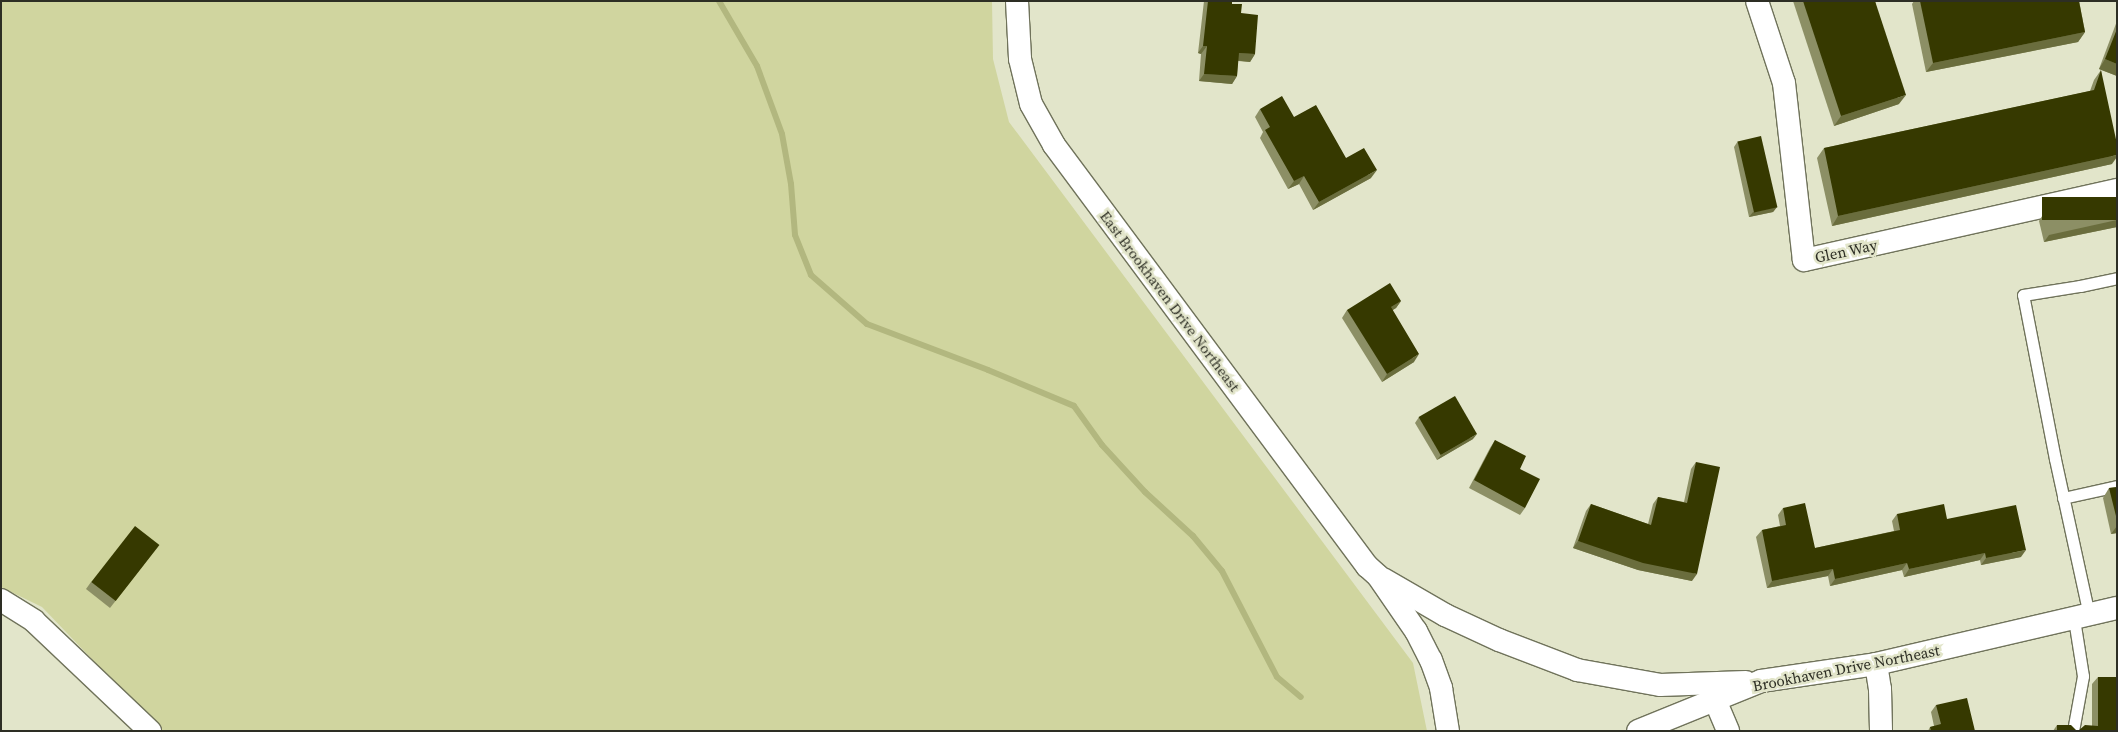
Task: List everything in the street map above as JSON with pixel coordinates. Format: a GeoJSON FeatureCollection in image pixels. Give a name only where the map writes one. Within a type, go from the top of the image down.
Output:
{"type":"FeatureCollection","features":[{"type":"Feature","properties":{"kind":"street","name":"East Brookhaven Drive Northeast"},"geometry":{"type":"LineString","coordinates":[[1017,1],[1020,59],[1031,104],[1054,145],[1368,566],[1378,576],[1416,631],[1431,660],[1441,688],[1448,731]]}},
{"type":"Feature","properties":{"kind":"street","name":"Glen Way"},"geometry":{"type":"LineString","coordinates":[[1757,1],[1784,83],[1804,260],[2117,190]]}},
{"type":"Feature","properties":{"kind":"street","name":"East Brookhaven Drive Northeast"},"geometry":{"type":"LineString","coordinates":[[1378,576],[1445,615],[1500,640],[1577,670],[1660,685],[1761,681]]}},
{"type":"Feature","properties":{"kind":"street"},"geometry":{"type":"LineString","coordinates":[[1,600],[34,621],[150,731]]}},
{"type":"Feature","properties":{"kind":"street","name":"Brookhaven Drive Northeast"},"geometry":{"type":"LineString","coordinates":[[1638,731],[1761,681],[1876,664],[2117,608]]}},
{"type":"Feature","properties":{"kind":"street"},"geometry":{"type":"LineString","coordinates":[[1876,664],[1880,689],[1881,731]]}},
{"type":"Feature","properties":{"kind":"street"},"geometry":{"type":"LineString","coordinates":[[1715,700],[1728,731]]}},
{"type":"Feature","properties":{"kind":"lane"},"geometry":{"type":"LineString","coordinates":[[2073,731],[2083,676],[2082,617],[2063,498],[2022,295],[2117,278]]}},
{"type":"Feature","properties":{"kind":"lane"},"geometry":{"type":"LineString","coordinates":[[2063,498],[2117,486]]}},
{"type":"Feature","properties":{"kind":"green space"},"geometry":{"type":"Polygon","coordinates":[[[1,1],[992,1],[993,59],[1009,122],[1413,663],[1427,731],[161,731],[42,607],[1,587],[1,1]]]}},
{"type":"Feature","properties":{"kind":"building"},"geometry":{"type":"Polygon","coordinates":[[[1208,1],[1232,1],[1232,4],[1242,4],[1241,13],[1258,15],[1255,54],[1239,53],[1237,76],[1204,74],[1207,46],[1203,46],[1208,1]]]}},
{"type":"Feature","properties":{"kind":"building"},"geometry":{"type":"Polygon","coordinates":[[[1803,1],[1875,1],[1906,95],[1841,116],[1803,1]]]}},
{"type":"Feature","properties":{"kind":"building"},"geometry":{"type":"Polygon","coordinates":[[[1920,1],[2079,1],[2085,32],[1933,63],[1920,1]]]}},
{"type":"Feature","properties":{"kind":"building"},"geometry":{"type":"Polygon","coordinates":[[[2117,29],[2117,64],[2105,59],[2117,29]]]}},
{"type":"Feature","properties":{"kind":"building"},"geometry":{"type":"Polygon","coordinates":[[[2101,70],[2117,144],[2117,155],[1838,216],[1824,148],[2094,90],[2101,70]]]}},
{"type":"Feature","properties":{"kind":"building"},"geometry":{"type":"Polygon","coordinates":[[[1282,96],[1294,117],[1316,105],[1346,158],[1364,148],[1377,170],[1319,202],[1304,176],[1294,181],[1265,130],[1270,127],[1260,109],[1282,96]]]}},
{"type":"Feature","properties":{"kind":"building"},"geometry":{"type":"Polygon","coordinates":[[[1761,136],[1777,207],[1754,213],[1738,141],[1761,136]]]}},
{"type":"Feature","properties":{"kind":"building"},"geometry":{"type":"Polygon","coordinates":[[[2042,197],[2117,197],[2117,220],[2042,220],[2042,197]]]}},
{"type":"Feature","properties":{"kind":"building"},"geometry":{"type":"Polygon","coordinates":[[[1390,283],[1401,301],[1391,307],[1419,354],[1387,374],[1347,310],[1390,283]]]}},
{"type":"Feature","properties":{"kind":"building"},"geometry":{"type":"Polygon","coordinates":[[[1455,396],[1477,434],[1441,455],[1419,417],[1455,396]]]}},
{"type":"Feature","properties":{"kind":"building"},"geometry":{"type":"Polygon","coordinates":[[[1495,440],[1526,456],[1520,469],[1540,479],[1525,508],[1474,480],[1495,440]]]}},
{"type":"Feature","properties":{"kind":"building"},"geometry":{"type":"Polygon","coordinates":[[[1696,462],[1720,467],[1697,574],[1643,563],[1578,541],[1591,504],[1651,525],[1658,497],[1687,503],[1696,462]]]}},
{"type":"Feature","properties":{"kind":"building"},"geometry":{"type":"Polygon","coordinates":[[[2117,487],[2117,520],[2109,488],[2117,487]]]}},
{"type":"Feature","properties":{"kind":"building"},"geometry":{"type":"Polygon","coordinates":[[[1805,503],[1815,548],[1900,530],[1897,514],[1944,504],[1947,519],[2016,505],[2026,550],[1986,558],[1985,553],[1909,569],[1907,563],[1835,579],[1833,569],[1772,581],[1762,530],[1786,525],[1783,508],[1805,503]]]}},
{"type":"Feature","properties":{"kind":"building"},"geometry":{"type":"Polygon","coordinates":[[[135,526],[159,545],[116,601],[91,582],[135,526]]]}},
{"type":"Feature","properties":{"kind":"building"},"geometry":{"type":"Polygon","coordinates":[[[2098,677],[2117,677],[2117,731],[2078,731],[2085,725],[2098,726],[2098,677]]]}},
{"type":"Feature","properties":{"kind":"building"},"geometry":{"type":"Polygon","coordinates":[[[1967,698],[1975,731],[1931,731],[1930,727],[1941,724],[1936,705],[1967,698]]]}},
{"type":"Feature","properties":{"kind":"building"},"geometry":{"type":"Polygon","coordinates":[[[2057,725],[2071,725],[2077,731],[2057,731],[2057,725]]]}},
{"type":"Feature","properties":{"kind":"waterway"},"geometry":{"type":"LineString","coordinates":[[719,1],[757,66],[782,134],[791,184],[795,235],[811,275],[867,324],[988,370],[1074,406],[1102,445],[1145,492],[1193,536],[1222,571],[1277,677],[1301,697]]}}]}
